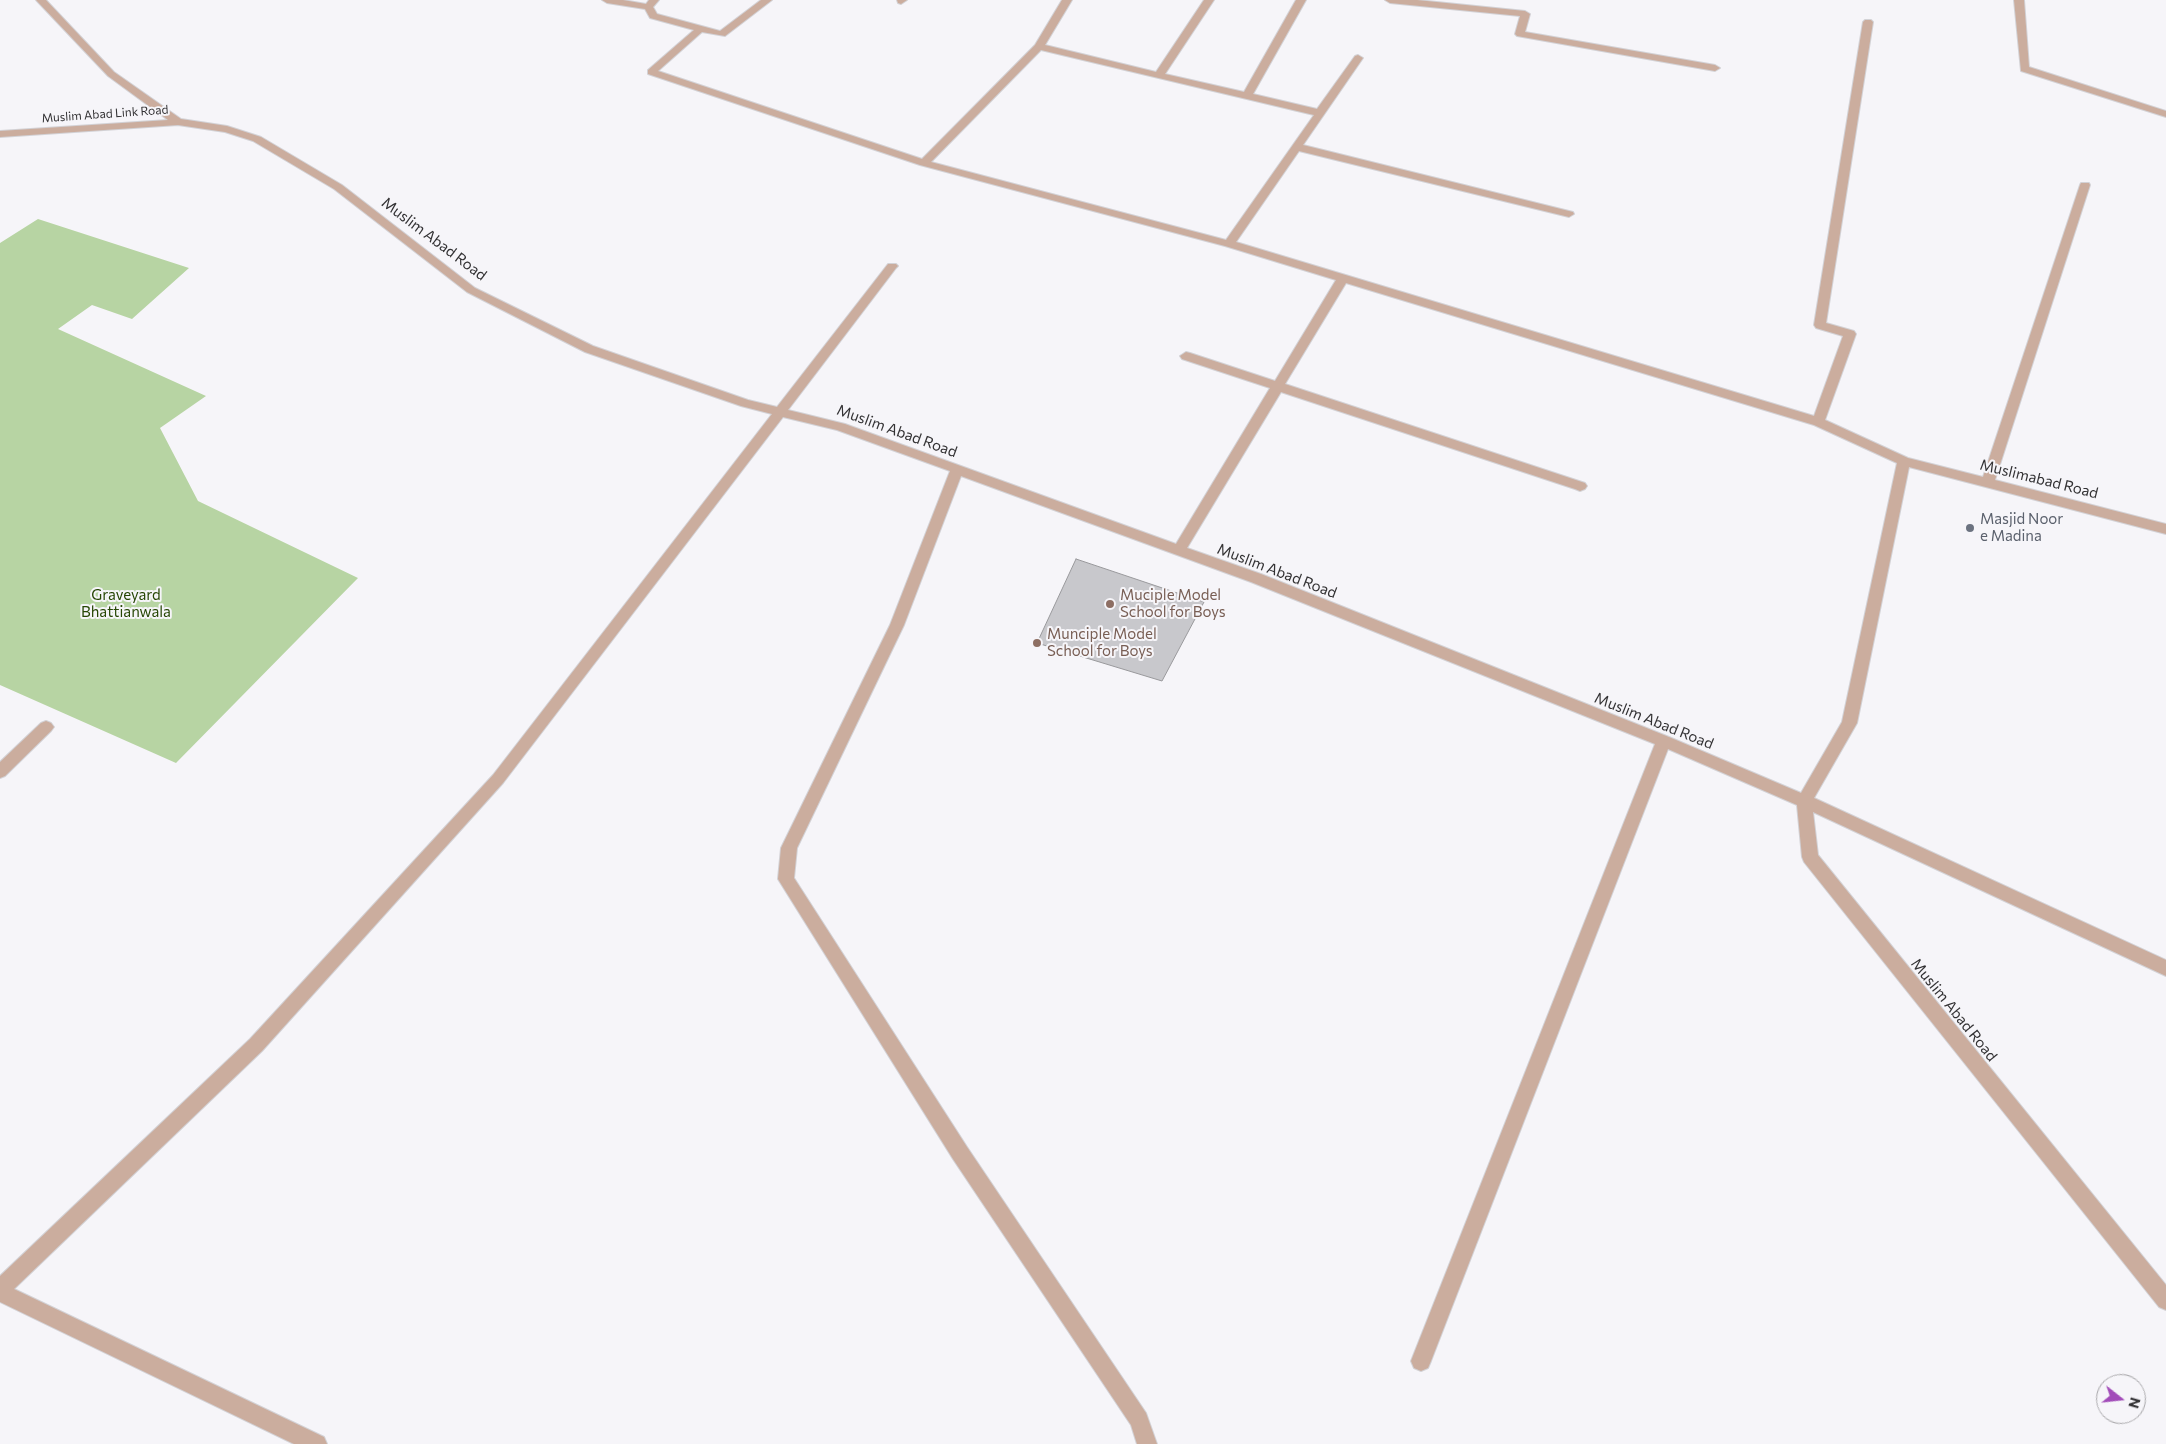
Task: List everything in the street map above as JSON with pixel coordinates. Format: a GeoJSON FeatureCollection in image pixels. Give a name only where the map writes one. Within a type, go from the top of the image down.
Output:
{"type":"FeatureCollection","features":[{"type":"Feature","properties":{"kind":"street","name":"Muslim Abad Link Road"},"geometry":{"type":"LineString","coordinates":[[41,0],[111,74],[178,122]]}},
{"type":"Feature","properties":{"kind":"street"},"geometry":{"type":"LineString","coordinates":[[607,0],[651,3],[653,16],[722,34],[767,0]]}},
{"type":"Feature","properties":{"kind":"street"},"geometry":{"type":"LineString","coordinates":[[924,163],[1039,48],[1067,0]]}},
{"type":"Feature","properties":{"kind":"street"},"geometry":{"type":"LineString","coordinates":[[1159,75],[1209,0]]}},
{"type":"Feature","properties":{"kind":"street"},"geometry":{"type":"LineString","coordinates":[[1247,96],[1302,0]]}},
{"type":"Feature","properties":{"kind":"street"},"geometry":{"type":"LineString","coordinates":[[1390,0],[1525,14],[1520,34],[1715,68]]}},
{"type":"Feature","properties":{"kind":"street"},"geometry":{"type":"LineString","coordinates":[[2019,0],[2024,69],[2166,114]]}},
{"type":"Feature","properties":{"kind":"street"},"geometry":{"type":"LineString","coordinates":[[1818,422],[1850,334],[1820,325],[1868,22]]}},
{"type":"Feature","properties":{"kind":"street","name":"Muslimabad Road"},"geometry":{"type":"LineString","coordinates":[[700,29],[651,72],[924,163],[1229,244],[1818,422],[1904,461],[2166,529]]}},
{"type":"Feature","properties":{"kind":"street"},"geometry":{"type":"LineString","coordinates":[[1039,48],[1320,113]]}},
{"type":"Feature","properties":{"kind":"street"},"geometry":{"type":"LineString","coordinates":[[1229,244],[1358,58]]}},
{"type":"Feature","properties":{"kind":"street","name":"Muslim Abad Link Road"},"geometry":{"type":"LineString","coordinates":[[0,134],[178,122]]}},
{"type":"Feature","properties":{"kind":"street","name":"Muslim Abad Road"},"geometry":{"type":"LineString","coordinates":[[178,122],[226,129],[257,138],[338,187],[471,290],[589,349],[746,402],[841,427],[1256,578],[1664,741],[1804,801],[1810,857],[2166,1300]]}},
{"type":"Feature","properties":{"kind":"street"},"geometry":{"type":"LineString","coordinates":[[1296,147],[1569,214]]}},
{"type":"Feature","properties":{"kind":"street"},"geometry":{"type":"LineString","coordinates":[[1988,483],[2085,185]]}},
{"type":"Feature","properties":{"kind":"street"},"geometry":{"type":"LineString","coordinates":[[316,1444],[0,1291],[256,1045],[498,779],[892,266]]}},
{"type":"Feature","properties":{"kind":"street"},"geometry":{"type":"LineString","coordinates":[[1179,550],[1343,278]]}},
{"type":"Feature","properties":{"kind":"street"},"geometry":{"type":"LineString","coordinates":[[1186,356],[1580,486]]}},
{"type":"Feature","properties":{"kind":"street"},"geometry":{"type":"LineString","coordinates":[[1904,461],[1849,723],[1804,801],[2166,968]]}},
{"type":"Feature","properties":{"kind":"street"},"geometry":{"type":"LineString","coordinates":[[957,469],[897,625],[789,848],[786,878],[960,1153],[1138,1420],[1147,1444]]}},
{"type":"Feature","properties":{"kind":"street"},"geometry":{"type":"LineString","coordinates":[[0,772],[46,728]]}},
{"type":"Feature","properties":{"kind":"street"},"geometry":{"type":"LineString","coordinates":[[1421,1361],[1664,741]]}},
{"type":"Feature","properties":{"kind":"green space","name":"Graveyard Bhattianwala"},"geometry":{"type":"Polygon","coordinates":[[[38,219],[189,268],[132,319],[92,305],[58,329],[206,396],[160,428],[198,501],[358,578],[176,763],[0,685],[0,243],[38,219]]]}},
{"type":"Feature","properties":{"kind":"building"},"geometry":{"type":"Polygon","coordinates":[[[1076,559],[1204,602],[1162,681],[1037,643],[1076,559]]]}},
{"type":"Feature","properties":{"kind":"place","name":"Masjid Noor e Madina"},"geometry":{"type":"Point","coordinates":[1970,528]}},
{"type":"Feature","properties":{"kind":"place","name":"Muciple Model School for Boys"},"geometry":{"type":"Point","coordinates":[1110,604]}},
{"type":"Feature","properties":{"kind":"place","name":"Munciple Model School for Boys"},"geometry":{"type":"Point","coordinates":[1037,643]}}]}
